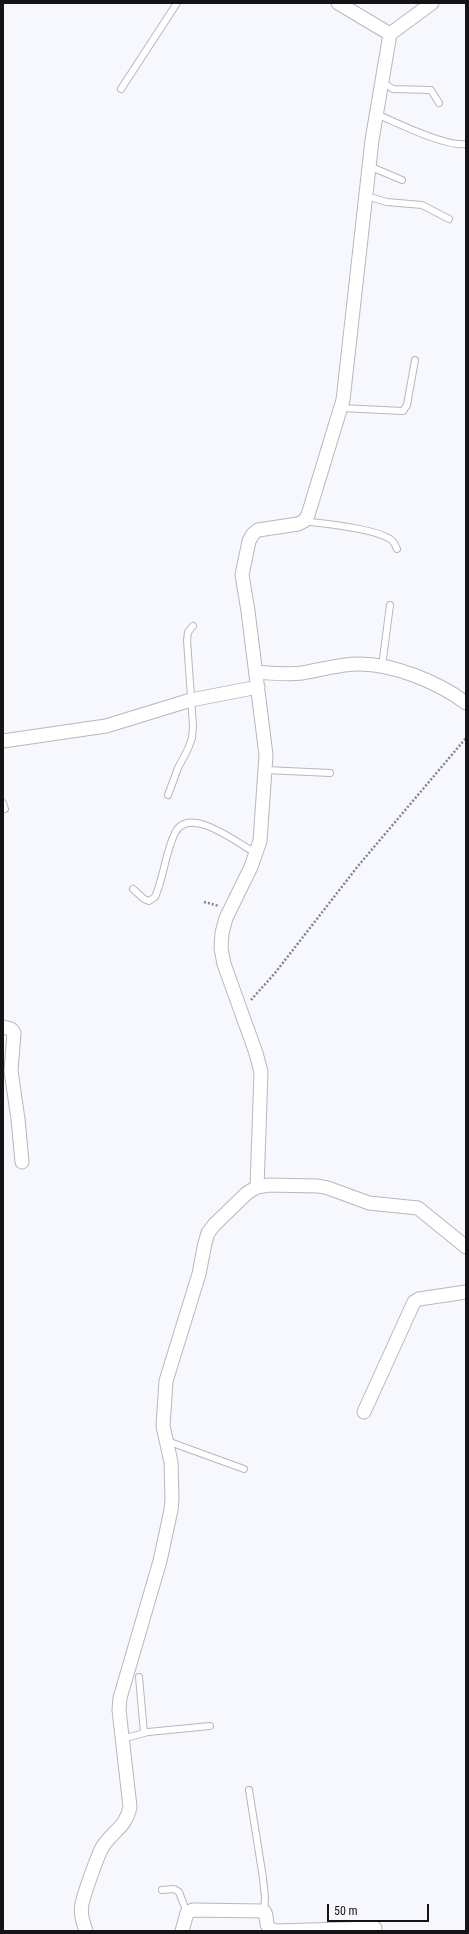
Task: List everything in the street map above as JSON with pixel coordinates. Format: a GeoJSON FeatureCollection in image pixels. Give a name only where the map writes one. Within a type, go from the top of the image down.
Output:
{"type":"FeatureCollection","features":[{"type":"Feature","properties":{"kind":"street"},"geometry":{"type":"LineString","coordinates":[[338,3],[390,34]]}},
{"type":"Feature","properties":{"kind":"street"},"geometry":{"type":"LineString","coordinates":[[258,1187],[260,1072],[256,1053],[224,964],[221,948],[222,933],[226,918],[257,854],[260,841],[266,770],[266,755],[258,688],[242,575],[249,541],[252,534],[258,530],[298,524],[304,521],[308,515],[341,408],[369,166],[376,114],[390,34],[419,7],[432,3]]}},
{"type":"Feature","properties":{"kind":"street"},"geometry":{"type":"LineString","coordinates":[[256,672],[300,673],[357,664],[382,666],[430,682],[453,693],[466,703]]}},
{"type":"Feature","properties":{"kind":"street"},"geometry":{"type":"LineString","coordinates":[[3,741],[106,726],[191,700],[258,688]]}},
{"type":"Feature","properties":{"kind":"street"},"geometry":{"type":"LineString","coordinates":[[3,1027],[11,1029],[14,1033],[11,1071],[22,1162]]}},
{"type":"Feature","properties":{"kind":"street"},"geometry":{"type":"LineString","coordinates":[[86,1931],[82,1919],[82,1905],[102,1848],[124,1824],[128,1816],[130,1806],[119,1710],[120,1698],[160,1561],[171,1510],[171,1462],[163,1426],[166,1381],[199,1274],[204,1243],[208,1233],[214,1225],[247,1193],[258,1187],[269,1185],[318,1186],[375,1204],[418,1208],[466,1247]]}},
{"type":"Feature","properties":{"kind":"street"},"geometry":{"type":"LineString","coordinates":[[364,1412],[414,1302],[420,1299],[466,1292]]}},
{"type":"Feature","properties":{"kind":"street"},"geometry":{"type":"LineString","coordinates":[[182,1931],[187,1913],[193,1910],[264,1911],[266,1925],[270,1929],[276,1931],[375,1928]]}},
{"type":"Feature","properties":{"kind":"lane"},"geometry":{"type":"LineString","coordinates":[[121,88],[177,3]]}},
{"type":"Feature","properties":{"kind":"lane"},"geometry":{"type":"LineString","coordinates":[[382,82],[393,89],[431,90],[438,103]]}},
{"type":"Feature","properties":{"kind":"lane"},"geometry":{"type":"LineString","coordinates":[[376,114],[424,134],[458,145],[466,144]]}},
{"type":"Feature","properties":{"kind":"lane"},"geometry":{"type":"LineString","coordinates":[[369,166],[402,180]]}},
{"type":"Feature","properties":{"kind":"lane"},"geometry":{"type":"LineString","coordinates":[[366,196],[387,202],[422,205],[448,219]]}},
{"type":"Feature","properties":{"kind":"lane"},"geometry":{"type":"LineString","coordinates":[[341,408],[403,411],[407,405],[415,360]]}},
{"type":"Feature","properties":{"kind":"lane"},"geometry":{"type":"LineString","coordinates":[[304,521],[342,526],[370,532],[389,538],[397,548]]}},
{"type":"Feature","properties":{"kind":"lane"},"geometry":{"type":"LineString","coordinates":[[382,666],[390,605]]}},
{"type":"Feature","properties":{"kind":"lane"},"geometry":{"type":"LineString","coordinates":[[168,795],[192,738],[187,640],[188,632],[193,626]]}},
{"type":"Feature","properties":{"kind":"lane"},"geometry":{"type":"LineString","coordinates":[[266,770],[330,772]]}},
{"type":"Feature","properties":{"kind":"lane"},"geometry":{"type":"LineString","coordinates":[[133,889],[144,899],[149,901],[155,897],[175,831],[188,822],[192,821],[203,823],[257,854]]}},
{"type":"Feature","properties":{"kind":"lane"},"geometry":{"type":"LineString","coordinates":[[166,1440],[244,1469]]}},
{"type":"Feature","properties":{"kind":"lane"},"geometry":{"type":"LineString","coordinates":[[139,1677],[144,1733]]}},
{"type":"Feature","properties":{"kind":"lane"},"geometry":{"type":"LineString","coordinates":[[122,1739],[144,1733],[210,1726]]}},
{"type":"Feature","properties":{"kind":"lane"},"geometry":{"type":"LineString","coordinates":[[249,1790],[263,1878],[265,1898],[264,1911]]}},
{"type":"Feature","properties":{"kind":"lane"},"geometry":{"type":"LineString","coordinates":[[162,1890],[174,1890],[179,1892],[187,1913]]}},
{"type":"Feature","properties":{"kind":"path"},"geometry":{"type":"LineString","coordinates":[[238,1002],[247,1002],[257,994],[358,866],[466,738]]}}]}
